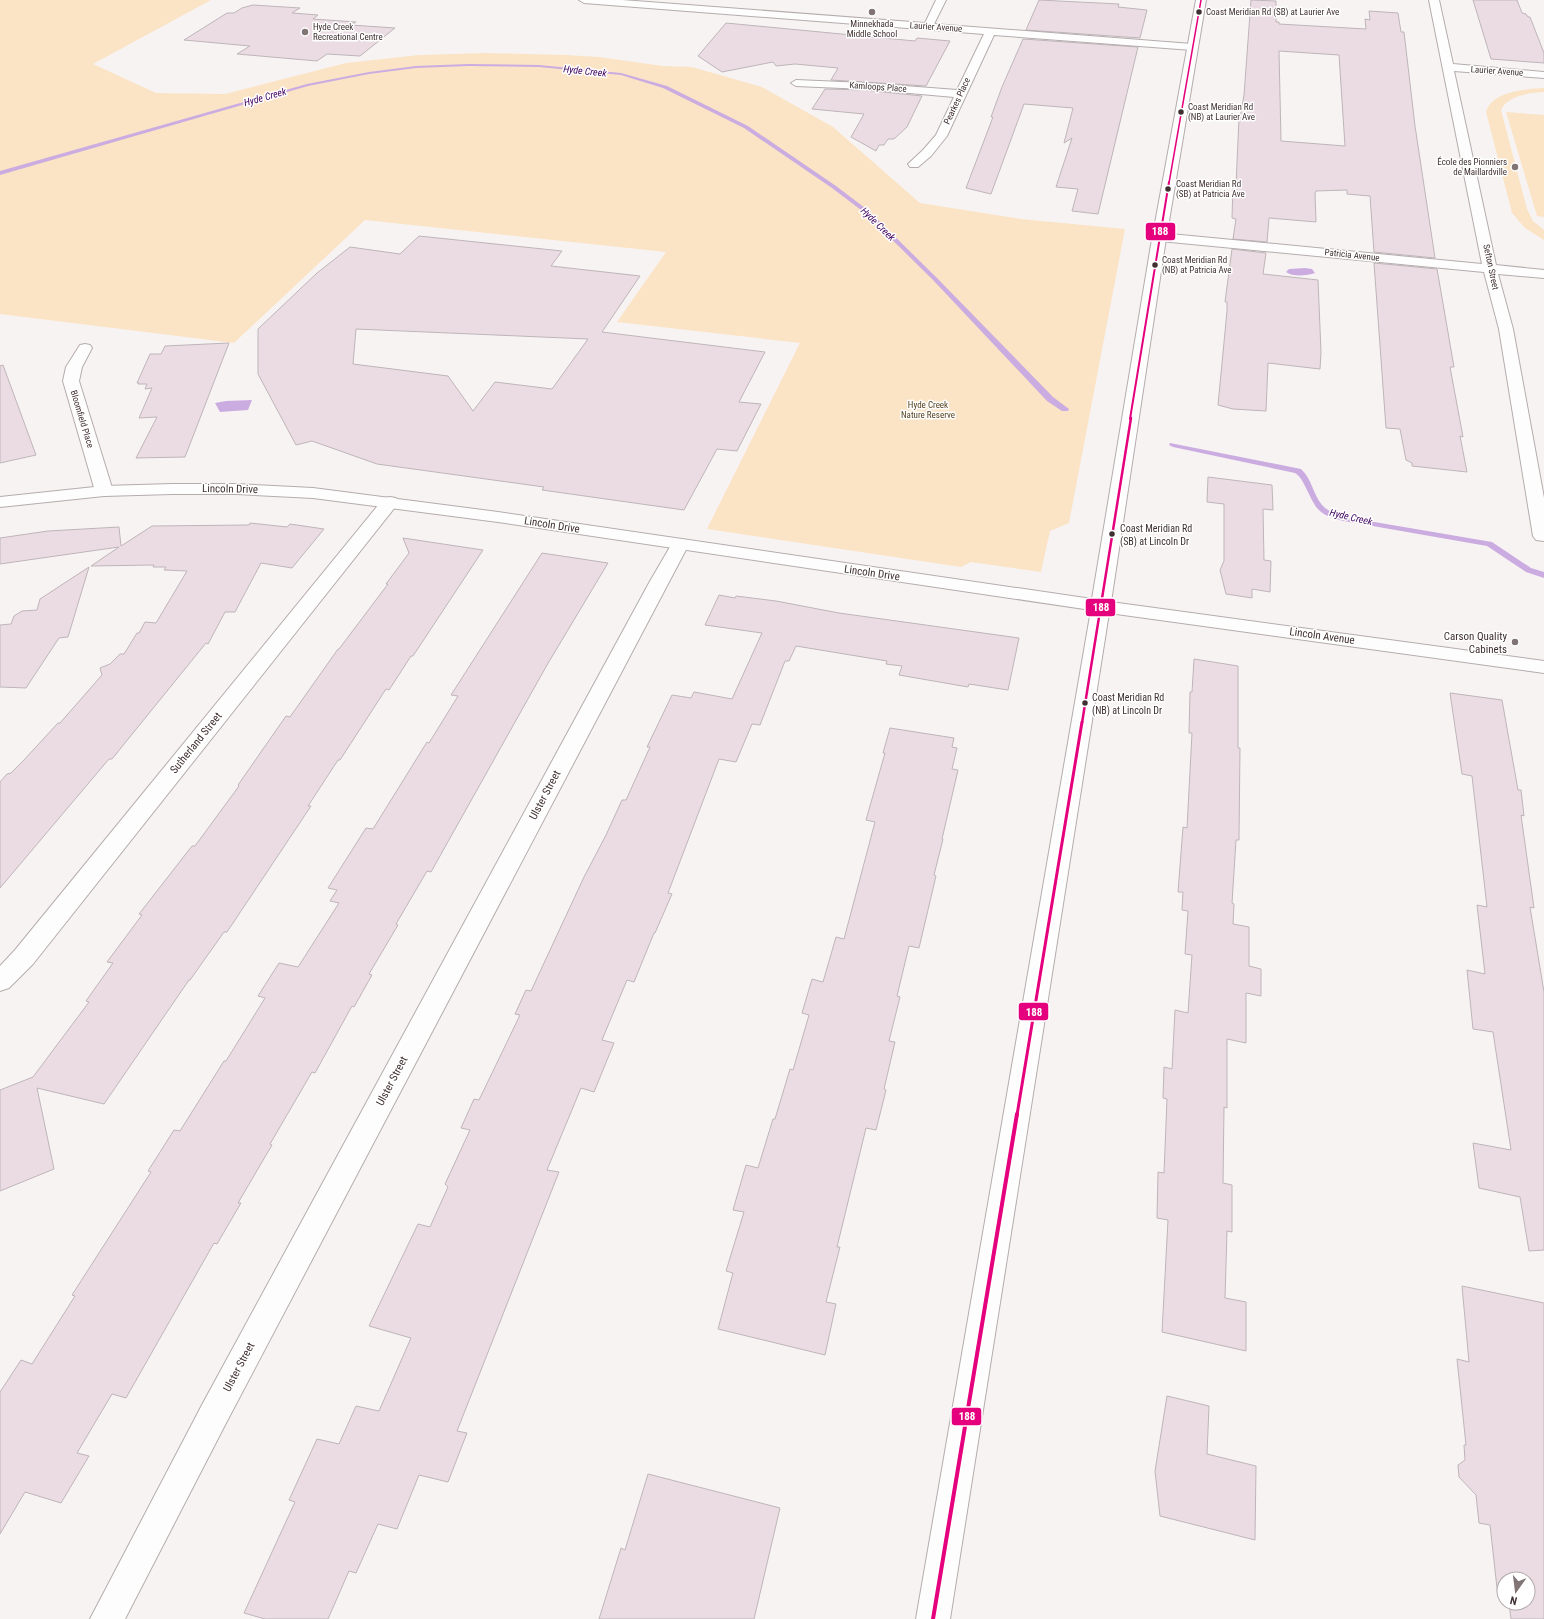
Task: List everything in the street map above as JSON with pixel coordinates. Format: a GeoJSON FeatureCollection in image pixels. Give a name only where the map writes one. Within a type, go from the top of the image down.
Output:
{"type":"FeatureCollection","features":[{"type":"Feature","properties":{"kind":"street","name":"Laurier Avenue"},"geometry":{"type":"LineString","coordinates":[[584,0],[1192,47]]}},
{"type":"Feature","properties":{"kind":"street"},"geometry":{"type":"LineString","coordinates":[[928,27],[942,0]]}},
{"type":"Feature","properties":{"kind":"street"},"geometry":{"type":"LineString","coordinates":[[933,1619],[1160,237],[1192,47],[1202,0]]}},
{"type":"Feature","properties":{"kind":"street","name":"Sefton Street"},"geometry":{"type":"LineString","coordinates":[[1434,0],[1490,269],[1506,329],[1542,536]]}},
{"type":"Feature","properties":{"kind":"street","name":"Pearkes Place"},"geometry":{"type":"LineString","coordinates":[[914,164],[927,153],[941,136],[991,32]]}},
{"type":"Feature","properties":{"kind":"street","name":"Laurier Avenue"},"geometry":{"type":"LineString","coordinates":[[1449,68],[1544,75]]}},
{"type":"Feature","properties":{"kind":"street","name":"Kamloops Place"},"geometry":{"type":"LineString","coordinates":[[796,83],[865,86],[960,94]]}},
{"type":"Feature","properties":{"kind":"street","name":"Patricia Avenue"},"geometry":{"type":"LineString","coordinates":[[1160,237],[1544,274]]}},
{"type":"Feature","properties":{"kind":"street","name":"Bloomfield Place"},"geometry":{"type":"LineString","coordinates":[[85,348],[74,367],[71,381],[104,491]]}},
{"type":"Feature","properties":{"kind":"street","name":"Lincoln Drive"},"geometry":{"type":"LineString","coordinates":[[0,502],[104,491],[172,489],[267,490],[313,493],[390,502],[1100,606]]}},
{"type":"Feature","properties":{"kind":"street","name":"Sutherland Street"},"geometry":{"type":"LineString","coordinates":[[0,981],[11,971],[29,950],[390,502]]}},
{"type":"Feature","properties":{"kind":"street","name":"Ulster Street"},"geometry":{"type":"LineString","coordinates":[[107,1619],[248,1351],[680,544]]}},
{"type":"Feature","properties":{"kind":"street","name":"Lincoln Avenue"},"geometry":{"type":"LineString","coordinates":[[1100,606],[1544,666]]}},
{"type":"Feature","properties":{"kind":"green space","name":"Hyde Creek Nature Reserve"},"geometry":{"type":"Polygon","coordinates":[[[0,0],[211,0],[93,64],[156,93],[225,94],[346,63],[419,55],[485,53],[566,55],[599,57],[663,66],[692,67],[762,87],[833,127],[920,203],[1021,219],[1125,229],[1069,523],[1050,531],[1041,572],[971,562],[961,567],[707,529],[800,343],[617,322],[666,252],[365,220],[234,343],[0,314],[0,0]]]}},
{"type":"Feature","properties":{"kind":"green space"},"geometry":{"type":"Polygon","coordinates":[[[1544,88],[1544,92],[1526,94],[1514,98],[1504,105],[1501,110],[1527,209],[1533,221],[1544,230],[1544,240],[1525,228],[1512,213],[1486,112],[1489,105],[1502,95],[1519,90],[1544,88]]]}},
{"type":"Feature","properties":{"kind":"green space"},"geometry":{"type":"Polygon","coordinates":[[[1506,112],[1544,115],[1544,217],[1537,216],[1506,112]]]}},
{"type":"Feature","properties":{"kind":"shaded area"},"geometry":{"type":"Polygon","coordinates":[[[1289,269],[1312,269],[1315,273],[1300,276],[1292,275],[1286,272],[1289,269]]]}},
{"type":"Feature","properties":{"kind":"shaded area"},"geometry":{"type":"Polygon","coordinates":[[[252,400],[248,410],[220,412],[215,403],[226,401],[252,400]]]}},
{"type":"Feature","properties":{"kind":"building"},"geometry":{"type":"Polygon","coordinates":[[[1039,0],[1119,4],[1118,7],[1147,10],[1140,38],[1026,30],[1039,0]]]}},
{"type":"Feature","properties":{"kind":"building"},"geometry":{"type":"Polygon","coordinates":[[[1251,0],[1276,1],[1276,22],[1279,22],[1279,24],[1366,29],[1365,19],[1370,20],[1369,11],[1398,13],[1401,32],[1404,32],[1415,126],[1435,258],[1374,252],[1370,196],[1347,194],[1347,190],[1316,191],[1316,222],[1269,218],[1267,242],[1233,239],[1236,219],[1232,218],[1233,185],[1236,185],[1239,118],[1244,95],[1251,0]],[[1279,51],[1281,141],[1345,146],[1339,55],[1279,51]]]}},
{"type":"Feature","properties":{"kind":"building"},"geometry":{"type":"Polygon","coordinates":[[[1473,0],[1517,0],[1522,13],[1530,17],[1544,53],[1544,63],[1491,59],[1473,0]]]}},
{"type":"Feature","properties":{"kind":"building","name":"Hyde Creek Recreational Centre"},"geometry":{"type":"Polygon","coordinates":[[[253,5],[300,8],[292,13],[318,15],[313,19],[356,22],[351,25],[395,28],[360,56],[327,54],[317,61],[237,54],[250,46],[184,40],[227,13],[234,13],[242,8],[253,5]]]}},
{"type":"Feature","properties":{"kind":"building"},"geometry":{"type":"Polygon","coordinates":[[[726,23],[915,41],[917,38],[950,41],[926,86],[831,80],[838,68],[795,64],[776,66],[773,62],[722,72],[698,56],[726,23]]]}},
{"type":"Feature","properties":{"kind":"building"},"geometry":{"type":"Polygon","coordinates":[[[1023,39],[1138,47],[1098,214],[1072,211],[1078,189],[1056,187],[1072,138],[1064,143],[1073,108],[1024,104],[991,194],[966,188],[993,117],[991,117],[1002,87],[1023,39]]]}},
{"type":"Feature","properties":{"kind":"building"},"geometry":{"type":"Polygon","coordinates":[[[825,89],[865,90],[922,96],[907,127],[894,139],[888,139],[884,145],[879,145],[876,151],[851,137],[864,114],[812,109],[825,89]]]}},
{"type":"Feature","properties":{"kind":"building"},"geometry":{"type":"Polygon","coordinates":[[[419,236],[562,251],[551,266],[640,276],[602,332],[765,352],[739,402],[761,404],[737,451],[717,449],[684,510],[542,490],[544,487],[377,464],[312,441],[296,445],[258,374],[258,329],[317,273],[350,247],[400,254],[419,236]],[[356,329],[353,364],[448,376],[473,411],[495,382],[552,389],[588,339],[356,329]]]}},
{"type":"Feature","properties":{"kind":"building"},"geometry":{"type":"Polygon","coordinates":[[[1232,249],[1266,253],[1263,274],[1318,280],[1321,352],[1320,369],[1268,363],[1266,411],[1233,409],[1218,405],[1227,311],[1227,302],[1225,302],[1232,249]]]}},
{"type":"Feature","properties":{"kind":"building"},"geometry":{"type":"Polygon","coordinates":[[[1374,263],[1437,269],[1454,367],[1450,367],[1463,437],[1460,436],[1467,472],[1412,466],[1412,463],[1406,460],[1400,429],[1386,428],[1374,263]]]}},
{"type":"Feature","properties":{"kind":"building"},"geometry":{"type":"Polygon","coordinates":[[[229,343],[185,457],[136,458],[157,417],[139,418],[152,388],[145,389],[147,384],[137,383],[150,354],[161,354],[165,346],[229,343]]]}},
{"type":"Feature","properties":{"kind":"building"},"geometry":{"type":"Polygon","coordinates":[[[3,365],[36,455],[0,463],[0,366],[3,365]]]}},
{"type":"Feature","properties":{"kind":"building"},"geometry":{"type":"Polygon","coordinates":[[[1208,477],[1272,485],[1273,510],[1263,509],[1264,560],[1271,561],[1270,592],[1252,589],[1252,598],[1226,594],[1220,570],[1224,561],[1224,504],[1207,502],[1208,477]]]}},
{"type":"Feature","properties":{"kind":"building"},"geometry":{"type":"Polygon","coordinates":[[[250,523],[287,527],[290,524],[324,529],[292,568],[261,563],[235,612],[225,612],[208,644],[206,643],[112,759],[109,759],[0,888],[0,782],[23,761],[58,723],[60,723],[102,675],[100,668],[110,664],[120,654],[124,654],[145,622],[156,623],[187,571],[164,570],[166,567],[153,567],[154,565],[91,566],[119,547],[0,564],[0,538],[48,531],[119,527],[121,546],[152,526],[249,525],[250,523]]]}},
{"type":"Feature","properties":{"kind":"building"},"geometry":{"type":"Polygon","coordinates":[[[403,538],[483,550],[413,656],[411,656],[389,690],[386,689],[340,760],[338,760],[308,806],[311,806],[227,932],[224,932],[189,980],[104,1104],[37,1088],[54,1169],[0,1191],[0,1090],[33,1077],[89,1002],[86,1001],[113,963],[107,962],[142,915],[139,914],[192,846],[195,846],[239,786],[238,785],[286,716],[290,717],[338,649],[388,584],[386,584],[409,553],[403,538]]]}},
{"type":"Feature","properties":{"kind":"building"},"geometry":{"type":"Polygon","coordinates":[[[542,553],[608,563],[547,665],[431,872],[427,871],[396,924],[398,925],[369,974],[372,975],[354,1007],[352,1006],[315,1073],[312,1072],[270,1144],[272,1145],[238,1203],[241,1203],[217,1244],[214,1243],[126,1398],[112,1394],[77,1453],[89,1456],[61,1503],[25,1492],[0,1534],[0,1392],[21,1360],[32,1364],[75,1296],[72,1295],[151,1172],[148,1171],[174,1130],[180,1131],[265,998],[258,996],[279,963],[298,967],[339,903],[330,901],[337,890],[328,888],[366,828],[373,829],[427,742],[429,743],[458,696],[451,695],[542,553]]]}},
{"type":"Feature","properties":{"kind":"building"},"geometry":{"type":"Polygon","coordinates":[[[89,567],[68,637],[59,638],[26,688],[0,687],[0,625],[11,624],[14,616],[22,611],[37,610],[40,599],[89,567]]]}},
{"type":"Feature","properties":{"kind":"building"},"geometry":{"type":"Polygon","coordinates":[[[719,595],[735,598],[736,596],[776,601],[839,613],[1019,638],[1008,690],[969,684],[968,687],[899,675],[902,666],[886,664],[887,661],[796,646],[789,661],[785,661],[760,725],[752,724],[736,762],[719,759],[668,893],[672,894],[634,982],[627,980],[602,1040],[614,1043],[594,1092],[581,1088],[547,1170],[559,1172],[457,1431],[467,1433],[448,1482],[419,1475],[397,1529],[378,1524],[356,1573],[349,1571],[328,1619],[265,1619],[244,1613],[295,1502],[289,1500],[317,1439],[339,1444],[356,1406],[379,1411],[411,1338],[369,1326],[418,1224],[430,1227],[448,1187],[445,1184],[470,1130],[461,1128],[474,1099],[479,1100],[520,1015],[515,1014],[526,990],[531,991],[622,800],[626,800],[650,747],[647,747],[672,695],[691,698],[694,692],[732,699],[762,633],[705,625],[719,595]]]}},
{"type":"Feature","properties":{"kind":"building"},"geometry":{"type":"Polygon","coordinates":[[[1194,659],[1238,666],[1238,748],[1240,748],[1239,840],[1236,840],[1232,903],[1234,904],[1233,924],[1249,927],[1249,966],[1261,969],[1261,996],[1246,993],[1246,1043],[1227,1039],[1227,1108],[1224,1107],[1223,1183],[1232,1185],[1232,1232],[1227,1231],[1225,1298],[1246,1302],[1246,1351],[1162,1332],[1168,1220],[1157,1218],[1158,1172],[1164,1173],[1167,1099],[1163,1098],[1164,1067],[1172,1069],[1175,1010],[1188,1013],[1192,955],[1185,954],[1188,911],[1182,910],[1183,892],[1178,892],[1183,827],[1187,828],[1192,733],[1189,733],[1190,692],[1192,692],[1194,659]]]}},
{"type":"Feature","properties":{"kind":"building"},"geometry":{"type":"Polygon","coordinates":[[[1450,693],[1502,700],[1518,790],[1521,790],[1524,816],[1521,815],[1534,908],[1530,907],[1544,992],[1544,1250],[1529,1251],[1520,1197],[1479,1188],[1473,1143],[1511,1150],[1493,1032],[1473,1029],[1467,970],[1485,974],[1477,905],[1487,907],[1472,776],[1462,774],[1450,693]]]}},
{"type":"Feature","properties":{"kind":"building"},"geometry":{"type":"Polygon","coordinates":[[[890,728],[954,738],[952,747],[957,748],[952,769],[958,770],[919,948],[909,946],[897,996],[900,997],[889,1041],[895,1042],[884,1089],[886,1090],[876,1130],[866,1128],[837,1247],[840,1247],[826,1302],[836,1304],[825,1355],[718,1329],[733,1273],[726,1271],[744,1212],[733,1210],[746,1165],[758,1168],[790,1069],[793,1070],[809,1015],[802,1013],[812,979],[823,982],[836,937],[844,939],[875,822],[866,820],[885,753],[883,753],[890,728]]]}},
{"type":"Feature","properties":{"kind":"building"},"geometry":{"type":"Polygon","coordinates":[[[1462,1286],[1544,1303],[1544,1619],[1511,1619],[1510,1611],[1536,1611],[1536,1571],[1496,1571],[1496,1579],[1490,1525],[1479,1523],[1476,1495],[1459,1477],[1458,1465],[1465,1460],[1464,1445],[1466,1445],[1457,1359],[1469,1362],[1462,1286]]]}},
{"type":"Feature","properties":{"kind":"building"},"geometry":{"type":"Polygon","coordinates":[[[1167,1396],[1209,1406],[1207,1454],[1256,1466],[1255,1540],[1160,1516],[1155,1471],[1167,1396]]]}},
{"type":"Feature","properties":{"kind":"building"},"geometry":{"type":"Polygon","coordinates":[[[648,1474],[780,1508],[754,1619],[599,1619],[621,1548],[625,1550],[648,1474]]]}},
{"type":"Feature","properties":{"kind":"waterway","name":"Hyde Creek"},"geometry":{"type":"LineString","coordinates":[[0,173],[307,85],[369,73],[416,67],[468,65],[539,66],[621,74],[665,87],[746,127],[834,187],[867,212],[935,279],[1050,399],[1065,409]]}},
{"type":"Feature","properties":{"kind":"waterway","name":"Hyde Creek"},"geometry":{"type":"LineString","coordinates":[[1173,445],[1298,471],[1304,476],[1319,507],[1328,514],[1344,519],[1489,544],[1529,570],[1544,575]]}},
{"type":"Feature","properties":{"kind":"transit line","name":"188"},"geometry":{"type":"LineString","coordinates":[[933,1619],[1096,636],[1158,245],[1201,0]]}},
{"type":"Feature","properties":{"kind":"place","name":"Minnekhada Middle School"},"geometry":{"type":"Point","coordinates":[872,12]}},
{"type":"Feature","properties":{"kind":"place","name":"Coast Meridian Rd (SB) at Laurier Ave"},"geometry":{"type":"Point","coordinates":[1199,12]}},
{"type":"Feature","properties":{"kind":"place","name":"Hyde Creek Recreational Centre"},"geometry":{"type":"Point","coordinates":[305,32]}},
{"type":"Feature","properties":{"kind":"place","name":"Coast Meridian Rd (NB) at Laurier Ave"},"geometry":{"type":"Point","coordinates":[1181,112]}},
{"type":"Feature","properties":{"kind":"place","name":"École des Pionniers de Maillardville"},"geometry":{"type":"Point","coordinates":[1515,167]}},
{"type":"Feature","properties":{"kind":"place","name":"Coast Meridian Rd (SB) at Patricia Ave"},"geometry":{"type":"Point","coordinates":[1168,189]}},
{"type":"Feature","properties":{"kind":"place","name":"Coast Meridian Rd (NB) at Patricia Ave"},"geometry":{"type":"Point","coordinates":[1155,265]}},
{"type":"Feature","properties":{"kind":"place","name":"Coast Meridian Rd (SB) at Lincoln Dr"},"geometry":{"type":"Point","coordinates":[1112,534]}},
{"type":"Feature","properties":{"kind":"place","name":"Carson Quality Cabinets"},"geometry":{"type":"Point","coordinates":[1515,642]}},
{"type":"Feature","properties":{"kind":"place","name":"Coast Meridian Rd (NB) at Lincoln Dr"},"geometry":{"type":"Point","coordinates":[1085,703]}}]}
